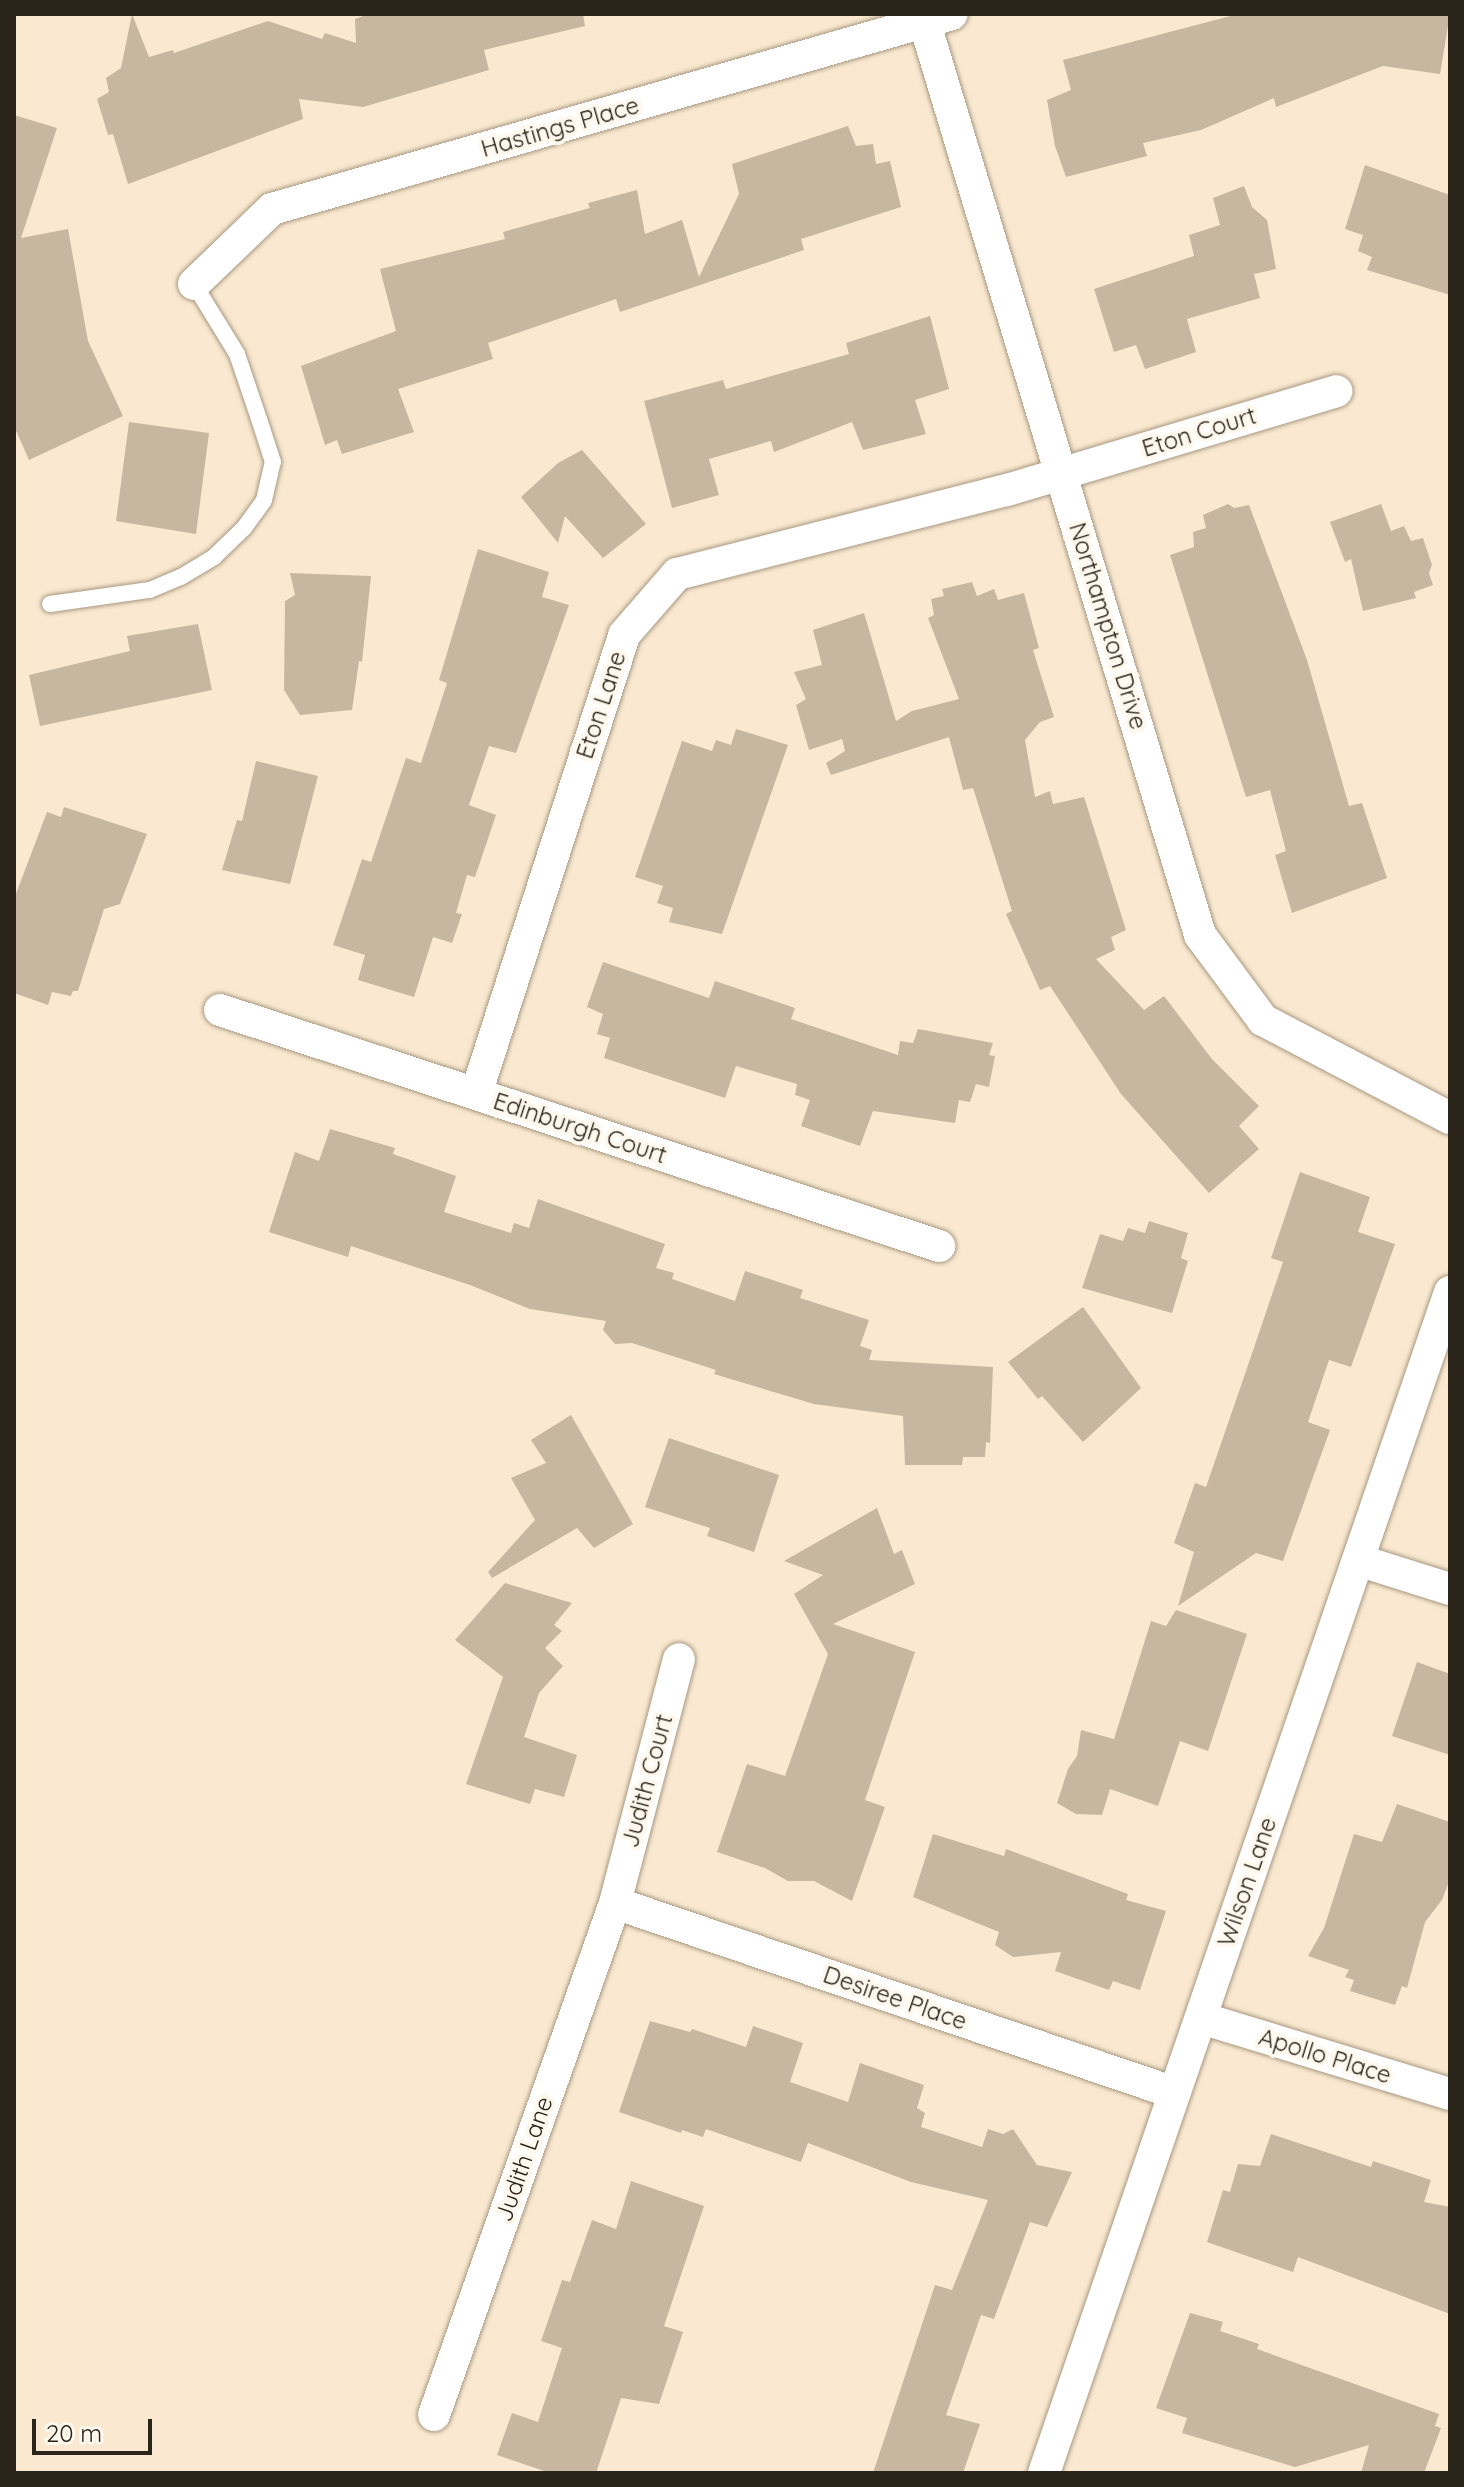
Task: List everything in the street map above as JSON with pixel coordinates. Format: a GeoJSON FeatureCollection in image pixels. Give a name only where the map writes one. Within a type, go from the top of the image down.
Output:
{"type":"FeatureCollection","features":[{"type":"Feature","properties":{"kind":"street","name":"Hastings Place"},"geometry":{"type":"LineString","coordinates":[[194,284],[272,209],[933,17]]}},
{"type":"Feature","properties":{"kind":"street","name":"Northampton Drive"},"geometry":{"type":"LineString","coordinates":[[933,17],[1062,473],[1200,935],[1263,1020],[1450,1118]]}},
{"type":"Feature","properties":{"kind":"street","name":"Eton Court"},"geometry":{"type":"LineString","coordinates":[[1062,473],[1336,391]]}},
{"type":"Feature","properties":{"kind":"street","name":"Eton Lane"},"geometry":{"type":"LineString","coordinates":[[476,1094],[624,635],[677,574],[1062,473]]}},
{"type":"Feature","properties":{"kind":"street","name":"Edinburgh Court"},"geometry":{"type":"LineString","coordinates":[[220,1010],[939,1246]]}},
{"type":"Feature","properties":{"kind":"street","name":"Wilson Lane"},"geometry":{"type":"LineString","coordinates":[[1047,2472],[1450,1292]]}},
{"type":"Feature","properties":{"kind":"street"},"geometry":{"type":"LineString","coordinates":[[1358,1560],[1450,1589]]}},
{"type":"Feature","properties":{"kind":"street","name":"Judith Court"},"geometry":{"type":"LineString","coordinates":[[615,1903],[679,1659]]}},
{"type":"Feature","properties":{"kind":"street","name":"Desiree Place"},"geometry":{"type":"LineString","coordinates":[[615,1903],[1175,2093]]}},
{"type":"Feature","properties":{"kind":"street","name":"Judith Lane"},"geometry":{"type":"LineString","coordinates":[[434,2415],[615,1903]]}},
{"type":"Feature","properties":{"kind":"street","name":"Apollo Place"},"geometry":{"type":"LineString","coordinates":[[1201,2018],[1450,2094]]}},
{"type":"Feature","properties":{"kind":"lane"},"geometry":{"type":"LineString","coordinates":[[50,604],[150,590],[181,577],[214,557],[244,528],[264,500],[273,462],[237,354],[194,284]]}},
{"type":"Feature","properties":{"kind":"building"},"geometry":{"type":"Polygon","coordinates":[[[132,14],[149,57],[173,50],[174,53],[268,21],[322,39],[325,33],[356,43],[355,19],[369,14],[583,14],[585,26],[484,50],[489,70],[363,107],[299,99],[303,119],[128,184],[113,134],[108,135],[97,99],[109,92],[106,78],[121,68],[132,14]]]}},
{"type":"Feature","properties":{"kind":"building"},"geometry":{"type":"Polygon","coordinates":[[[1238,14],[1450,14],[1440,74],[1383,66],[1276,107],[1274,98],[1201,130],[1143,143],[1147,156],[1066,177],[1055,146],[1047,100],[1071,90],[1063,60],[1238,14]]]}},
{"type":"Feature","properties":{"kind":"building"},"geometry":{"type":"Polygon","coordinates":[[[14,115],[57,128],[21,238],[68,229],[88,341],[123,416],[29,460],[14,426],[14,115]]]}},
{"type":"Feature","properties":{"kind":"building"},"geometry":{"type":"Polygon","coordinates":[[[848,126],[856,146],[873,144],[876,164],[890,161],[901,207],[801,239],[804,250],[620,312],[616,299],[488,343],[493,359],[398,389],[414,432],[342,454],[337,440],[325,445],[301,366],[396,331],[380,269],[505,239],[503,232],[590,208],[588,203],[637,190],[645,234],[682,220],[699,277],[739,194],[732,164],[848,126]]]}},
{"type":"Feature","properties":{"kind":"building"},"geometry":{"type":"Polygon","coordinates":[[[1365,165],[1450,195],[1450,295],[1367,270],[1372,257],[1358,251],[1363,235],[1345,229],[1365,165]]]}},
{"type":"Feature","properties":{"kind":"building"},"geometry":{"type":"Polygon","coordinates":[[[1244,186],[1252,207],[1267,220],[1276,269],[1254,274],[1260,298],[1187,319],[1196,352],[1145,369],[1136,345],[1114,352],[1094,289],[1194,256],[1189,235],[1220,225],[1213,198],[1244,186]]]}},
{"type":"Feature","properties":{"kind":"building"},"geometry":{"type":"Polygon","coordinates":[[[930,316],[949,389],[915,400],[926,434],[863,450],[852,422],[774,452],[771,441],[709,459],[719,495],[672,508],[644,401],[723,380],[726,389],[849,354],[846,343],[930,316]]]}},
{"type":"Feature","properties":{"kind":"building"},"geometry":{"type":"Polygon","coordinates":[[[129,422],[209,433],[196,534],[116,521],[129,422]]]}},
{"type":"Feature","properties":{"kind":"building"},"geometry":{"type":"Polygon","coordinates":[[[582,450],[646,524],[603,558],[565,516],[558,543],[521,497],[558,463],[582,450]]]}},
{"type":"Feature","properties":{"kind":"building"},"geometry":{"type":"Polygon","coordinates":[[[1228,504],[1234,508],[1249,505],[1307,660],[1349,806],[1362,803],[1387,878],[1292,913],[1275,855],[1286,851],[1270,790],[1246,797],[1170,555],[1194,547],[1193,532],[1206,528],[1203,515],[1228,504]]]}},
{"type":"Feature","properties":{"kind":"building"},"geometry":{"type":"Polygon","coordinates":[[[1381,504],[1391,531],[1404,526],[1411,541],[1423,538],[1432,565],[1429,573],[1433,585],[1414,592],[1416,598],[1363,611],[1351,559],[1345,562],[1330,522],[1381,504]]]}},
{"type":"Feature","properties":{"kind":"building"},"geometry":{"type":"Polygon","coordinates":[[[478,549],[549,572],[542,597],[569,605],[516,753],[489,746],[469,805],[496,815],[475,877],[467,875],[456,913],[462,914],[452,943],[433,937],[414,997],[358,980],[365,955],[333,945],[362,859],[371,862],[406,758],[421,763],[447,683],[439,680],[478,549]]]}},
{"type":"Feature","properties":{"kind":"building"},"geometry":{"type":"Polygon","coordinates":[[[290,573],[371,576],[362,662],[359,661],[352,710],[300,715],[284,690],[285,601],[295,595],[290,573]]]}},
{"type":"Feature","properties":{"kind":"building"},"geometry":{"type":"Polygon","coordinates":[[[972,582],[977,596],[994,589],[998,600],[1024,593],[1039,648],[1033,650],[1054,717],[1040,722],[1025,740],[1035,797],[1050,791],[1053,804],[1084,797],[1126,930],[1111,937],[1115,950],[1096,959],[1144,1010],[1164,996],[1212,1059],[1259,1106],[1239,1126],[1259,1149],[1209,1193],[1121,1094],[1050,986],[1040,990],[1006,914],[1012,911],[973,788],[963,790],[949,737],[831,775],[826,763],[845,751],[842,739],[809,750],[796,705],[806,699],[794,672],[822,665],[813,630],[864,613],[896,721],[912,711],[959,699],[928,618],[934,615],[931,599],[944,596],[942,589],[972,582]]]}},
{"type":"Feature","properties":{"kind":"building"},"geometry":{"type":"Polygon","coordinates":[[[198,624],[212,690],[40,726],[29,675],[130,651],[127,636],[198,624]]]}},
{"type":"Feature","properties":{"kind":"building"},"geometry":{"type":"Polygon","coordinates":[[[736,729],[788,745],[722,934],[669,922],[673,908],[657,903],[663,886],[635,877],[682,741],[712,751],[716,740],[731,745],[736,729]]]}},
{"type":"Feature","properties":{"kind":"building"},"geometry":{"type":"Polygon","coordinates":[[[256,761],[318,776],[290,884],[222,870],[237,820],[242,821],[256,761]]]}},
{"type":"Feature","properties":{"kind":"building"},"geometry":{"type":"Polygon","coordinates":[[[64,807],[147,834],[120,904],[104,909],[78,991],[73,991],[71,996],[52,992],[48,1005],[14,993],[14,899],[47,812],[61,817],[64,807]]]}},
{"type":"Feature","properties":{"kind":"building"},"geometry":{"type":"Polygon","coordinates":[[[603,962],[709,998],[715,981],[795,1008],[791,1019],[898,1055],[900,1041],[913,1043],[918,1029],[993,1043],[989,1055],[995,1056],[989,1087],[976,1084],[970,1102],[959,1100],[955,1123],[873,1111],[860,1146],[801,1126],[810,1100],[795,1095],[797,1084],[736,1066],[725,1098],[604,1058],[610,1038],[597,1034],[603,1014],[587,1007],[603,962]]]}},
{"type":"Feature","properties":{"kind":"building"},"geometry":{"type":"Polygon","coordinates":[[[330,1129],[395,1148],[393,1154],[456,1176],[444,1212],[511,1233],[514,1223],[529,1228],[538,1199],[665,1244],[656,1268],[674,1273],[672,1279],[735,1301],[745,1271],[803,1290],[800,1298],[869,1320],[860,1346],[872,1350],[869,1360],[993,1367],[990,1443],[986,1442],[985,1457],[963,1457],[962,1465],[905,1465],[903,1416],[814,1404],[714,1374],[716,1370],[632,1343],[615,1344],[603,1330],[606,1321],[530,1309],[470,1285],[351,1246],[348,1257],[269,1232],[295,1152],[319,1161],[330,1129]]]}},
{"type":"Feature","properties":{"kind":"building"},"geometry":{"type":"Polygon","coordinates":[[[1300,1172],[1370,1197],[1358,1232],[1395,1244],[1351,1367],[1329,1360],[1308,1422],[1330,1430],[1283,1561],[1256,1553],[1178,1606],[1194,1552],[1174,1543],[1195,1483],[1206,1487],[1245,1374],[1283,1262],[1271,1258],[1300,1172]]]}},
{"type":"Feature","properties":{"kind":"building"},"geometry":{"type":"Polygon","coordinates":[[[1149,1221],[1188,1233],[1181,1258],[1188,1261],[1172,1313],[1082,1288],[1100,1234],[1123,1241],[1128,1228],[1145,1233],[1149,1221]]]}},
{"type":"Feature","properties":{"kind":"building"},"geometry":{"type":"Polygon","coordinates":[[[1083,1307],[1141,1388],[1083,1442],[1042,1396],[1038,1399],[1008,1362],[1083,1307]]]}},
{"type":"Feature","properties":{"kind":"building"},"geometry":{"type":"Polygon","coordinates":[[[571,1415],[633,1524],[594,1548],[577,1528],[492,1578],[488,1572],[535,1520],[511,1478],[546,1463],[531,1440],[571,1415]]]}},
{"type":"Feature","properties":{"kind":"building"},"geometry":{"type":"Polygon","coordinates":[[[669,1438],[779,1475],[754,1552],[707,1536],[710,1528],[645,1507],[669,1438]]]}},
{"type":"Feature","properties":{"kind":"building"},"geometry":{"type":"Polygon","coordinates":[[[877,1508],[894,1554],[902,1550],[915,1584],[833,1624],[915,1652],[865,1800],[885,1807],[852,1901],[814,1881],[788,1881],[765,1868],[717,1852],[747,1764],[785,1776],[828,1654],[794,1594],[823,1575],[784,1561],[877,1508]]]}},
{"type":"Feature","properties":{"kind":"building"},"geometry":{"type":"Polygon","coordinates":[[[505,1583],[572,1603],[554,1625],[562,1631],[545,1648],[563,1666],[539,1693],[524,1737],[577,1755],[564,1797],[535,1789],[530,1804],[466,1784],[503,1677],[455,1640],[505,1583]]]}},
{"type":"Feature","properties":{"kind":"building"},"geometry":{"type":"Polygon","coordinates":[[[1176,1610],[1247,1634],[1208,1751],[1180,1741],[1158,1806],[1110,1789],[1102,1815],[1076,1814],[1057,1803],[1068,1769],[1077,1756],[1081,1730],[1114,1739],[1151,1621],[1166,1626],[1176,1610]]]}},
{"type":"Feature","properties":{"kind":"building"},"geometry":{"type":"Polygon","coordinates":[[[1417,1662],[1450,1674],[1450,1755],[1392,1736],[1417,1662]]]}},
{"type":"Feature","properties":{"kind":"building"},"geometry":{"type":"Polygon","coordinates":[[[1397,1804],[1450,1822],[1450,1879],[1442,1900],[1425,1922],[1407,1988],[1402,1986],[1395,2005],[1350,1991],[1354,1980],[1345,1977],[1349,1970],[1308,1956],[1324,1928],[1354,1834],[1382,1842],[1397,1804]]]}},
{"type":"Feature","properties":{"kind":"building"},"geometry":{"type":"Polygon","coordinates":[[[933,1834],[1004,1856],[1006,1849],[1128,1894],[1126,1900],[1166,1911],[1140,1990],[1113,1981],[1109,1990],[1055,1971],[1061,1952],[1013,1957],[995,1945],[999,1932],[913,1897],[933,1834]]]}},
{"type":"Feature","properties":{"kind":"building"},"geometry":{"type":"Polygon","coordinates":[[[650,2021],[690,2032],[692,2029],[746,2047],[753,2026],[803,2043],[790,2082],[848,2102],[860,2063],[924,2085],[917,2108],[925,2113],[921,2127],[982,2147],[988,2129],[1003,2134],[1013,2129],[1037,2165],[1072,2172],[1047,2227],[1030,2222],[994,2319],[981,2315],[946,2415],[980,2424],[963,2473],[873,2473],[935,2285],[952,2290],[988,2200],[911,2182],[808,2143],[801,2162],[706,2129],[703,2137],[682,2130],[681,2133],[619,2112],[650,2021]]]}},
{"type":"Feature","properties":{"kind":"building"},"geometry":{"type":"Polygon","coordinates":[[[1271,2134],[1371,2167],[1373,2161],[1431,2180],[1424,2202],[1450,2207],[1450,2314],[1298,2257],[1293,2272],[1207,2242],[1223,2190],[1230,2192],[1238,2164],[1260,2166],[1271,2134]]]}},
{"type":"Feature","properties":{"kind":"building"},"geometry":{"type":"Polygon","coordinates":[[[631,2181],[704,2206],[664,2326],[683,2332],[659,2404],[621,2398],[596,2473],[550,2473],[497,2455],[512,2413],[538,2422],[562,2348],[541,2341],[562,2280],[570,2282],[592,2220],[616,2229],[631,2181]]]}},
{"type":"Feature","properties":{"kind":"building"},"geometry":{"type":"Polygon","coordinates":[[[1190,2313],[1223,2322],[1220,2331],[1259,2344],[1257,2349],[1439,2414],[1435,2426],[1441,2428],[1424,2473],[1361,2473],[1369,2445],[1295,2467],[1182,2433],[1187,2418],[1156,2408],[1190,2313]]]}}]}
